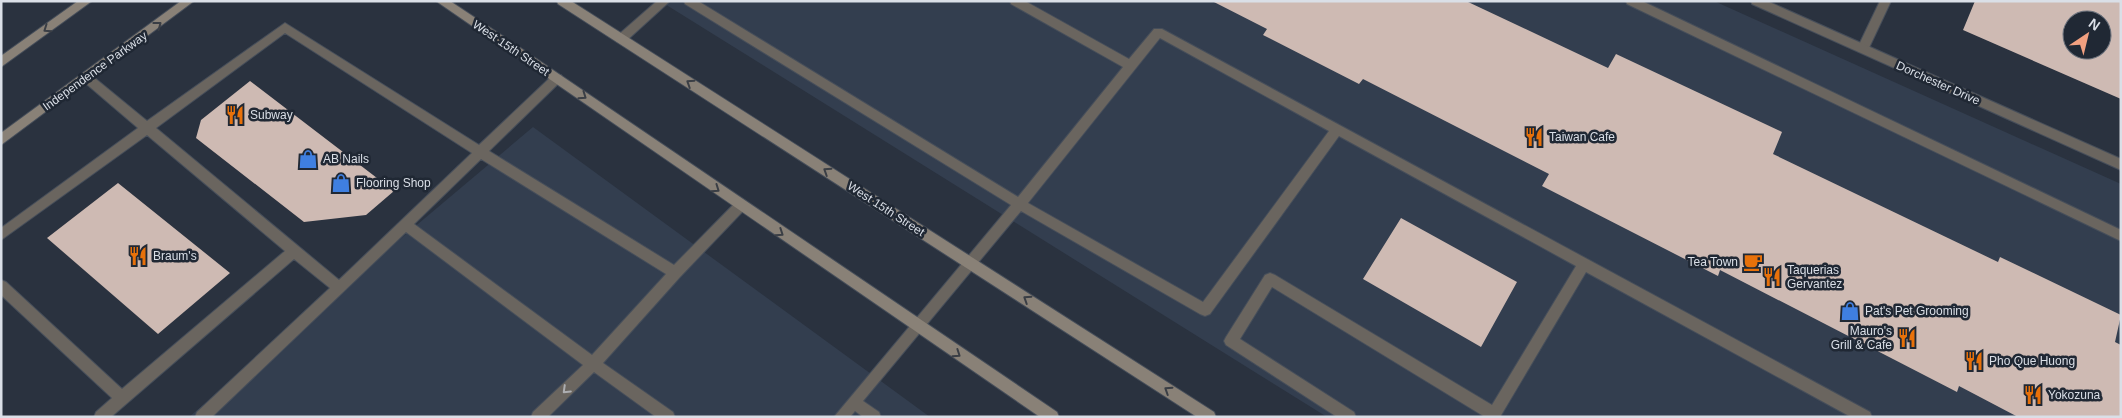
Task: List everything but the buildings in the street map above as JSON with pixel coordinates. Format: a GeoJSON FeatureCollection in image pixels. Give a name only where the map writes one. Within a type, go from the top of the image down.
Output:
{"type":"FeatureCollection","features":[{"type":"Feature","properties":{"kind":"main road"},"geometry":{"type":"LineString","coordinates":[[1,62],[87,1]]}},
{"type":"Feature","properties":{"kind":"main road","name":"Independence Parkway"},"geometry":{"type":"LineString","coordinates":[[1,140],[189,1]]}},
{"type":"Feature","properties":{"kind":"main road","name":"West 15th Street"},"geometry":{"type":"LineString","coordinates":[[441,1],[557,78],[740,206],[1052,417]]}},
{"type":"Feature","properties":{"kind":"main road","name":"West 15th Street"},"geometry":{"type":"LineString","coordinates":[[562,1],[1209,417]]}},
{"type":"Feature","properties":{"kind":"street"},"geometry":{"type":"LineString","coordinates":[[621,39],[665,1]]}},
{"type":"Feature","properties":{"kind":"street"},"geometry":{"type":"LineString","coordinates":[[689,1],[1020,204],[1205,310],[1337,129]]}},
{"type":"Feature","properties":{"kind":"street"},"geometry":{"type":"LineString","coordinates":[[1016,1],[1131,66]]}},
{"type":"Feature","properties":{"kind":"street"},"geometry":{"type":"LineString","coordinates":[[1631,1],[2121,236]]}},
{"type":"Feature","properties":{"kind":"street","name":"Dorchester Drive"},"geometry":{"type":"LineString","coordinates":[[1756,1],[2121,165]]}},
{"type":"Feature","properties":{"kind":"street"},"geometry":{"type":"LineString","coordinates":[[1863,49],[1886,1]]}},
{"type":"Feature","properties":{"kind":"street"},"geometry":{"type":"LineString","coordinates":[[1,235],[285,28],[478,152],[675,273]]}},
{"type":"Feature","properties":{"kind":"street"},"geometry":{"type":"LineString","coordinates":[[841,417],[971,264],[1158,32],[1866,417]]}},
{"type":"Feature","properties":{"kind":"street"},"geometry":{"type":"LineString","coordinates":[[87,78],[339,288]]}},
{"type":"Feature","properties":{"kind":"street"},"geometry":{"type":"LineString","coordinates":[[202,417],[557,78]]}},
{"type":"Feature","properties":{"kind":"street"},"geometry":{"type":"LineString","coordinates":[[538,417],[594,364],[675,273],[740,206]]}},
{"type":"Feature","properties":{"kind":"street"},"geometry":{"type":"LineString","coordinates":[[405,224],[668,417]]}},
{"type":"Feature","properties":{"kind":"street"},"geometry":{"type":"LineString","coordinates":[[101,417],[294,251]]}},
{"type":"Feature","properties":{"kind":"street"},"geometry":{"type":"LineString","coordinates":[[1350,417],[1231,341],[1270,279],[1493,415],[1584,264]]}},
{"type":"Feature","properties":{"kind":"street"},"geometry":{"type":"LineString","coordinates":[[1,286],[122,398]]}},
{"type":"Feature","properties":{"kind":"street"},"geometry":{"type":"LineString","coordinates":[[854,402],[874,417]]}},
{"type":"Feature","properties":{"kind":"shaded area"},"geometry":{"type":"Polygon","coordinates":[[[660,1],[1714,1],[2121,184],[2121,417],[1327,417],[660,1]]]}},
{"type":"Feature","properties":{"kind":"shaded area"},"geometry":{"type":"Polygon","coordinates":[[[533,127],[930,417],[189,417],[533,127]]]}},
{"type":"Feature","properties":{"kind":"place","name":"Subway"},"geometry":{"type":"Point","coordinates":[235,115]}},
{"type":"Feature","properties":{"kind":"place","name":"Taiwan Cafe"},"geometry":{"type":"Point","coordinates":[1534,137]}},
{"type":"Feature","properties":{"kind":"place","name":"AB Nails"},"geometry":{"type":"Point","coordinates":[308,159]}},
{"type":"Feature","properties":{"kind":"place","name":"Flooring Shop"},"geometry":{"type":"Point","coordinates":[341,183]}},
{"type":"Feature","properties":{"kind":"place","name":"Braum's"},"geometry":{"type":"Point","coordinates":[138,256]}},
{"type":"Feature","properties":{"kind":"place","name":"Tea Town"},"geometry":{"type":"Point","coordinates":[1753,262]}},
{"type":"Feature","properties":{"kind":"place","name":"Taquerias Gervantez"},"geometry":{"type":"Point","coordinates":[1772,277]}},
{"type":"Feature","properties":{"kind":"place","name":"Pat's Pet Grooming"},"geometry":{"type":"Point","coordinates":[1850,311]}},
{"type":"Feature","properties":{"kind":"place","name":"Mauro's Grill & Cafe"},"geometry":{"type":"Point","coordinates":[1907,338]}},
{"type":"Feature","properties":{"kind":"place","name":"Pho Que Huong"},"geometry":{"type":"Point","coordinates":[1974,361]}},
{"type":"Feature","properties":{"kind":"place","name":"Yokozuna"},"geometry":{"type":"Point","coordinates":[2033,395]}}]}
